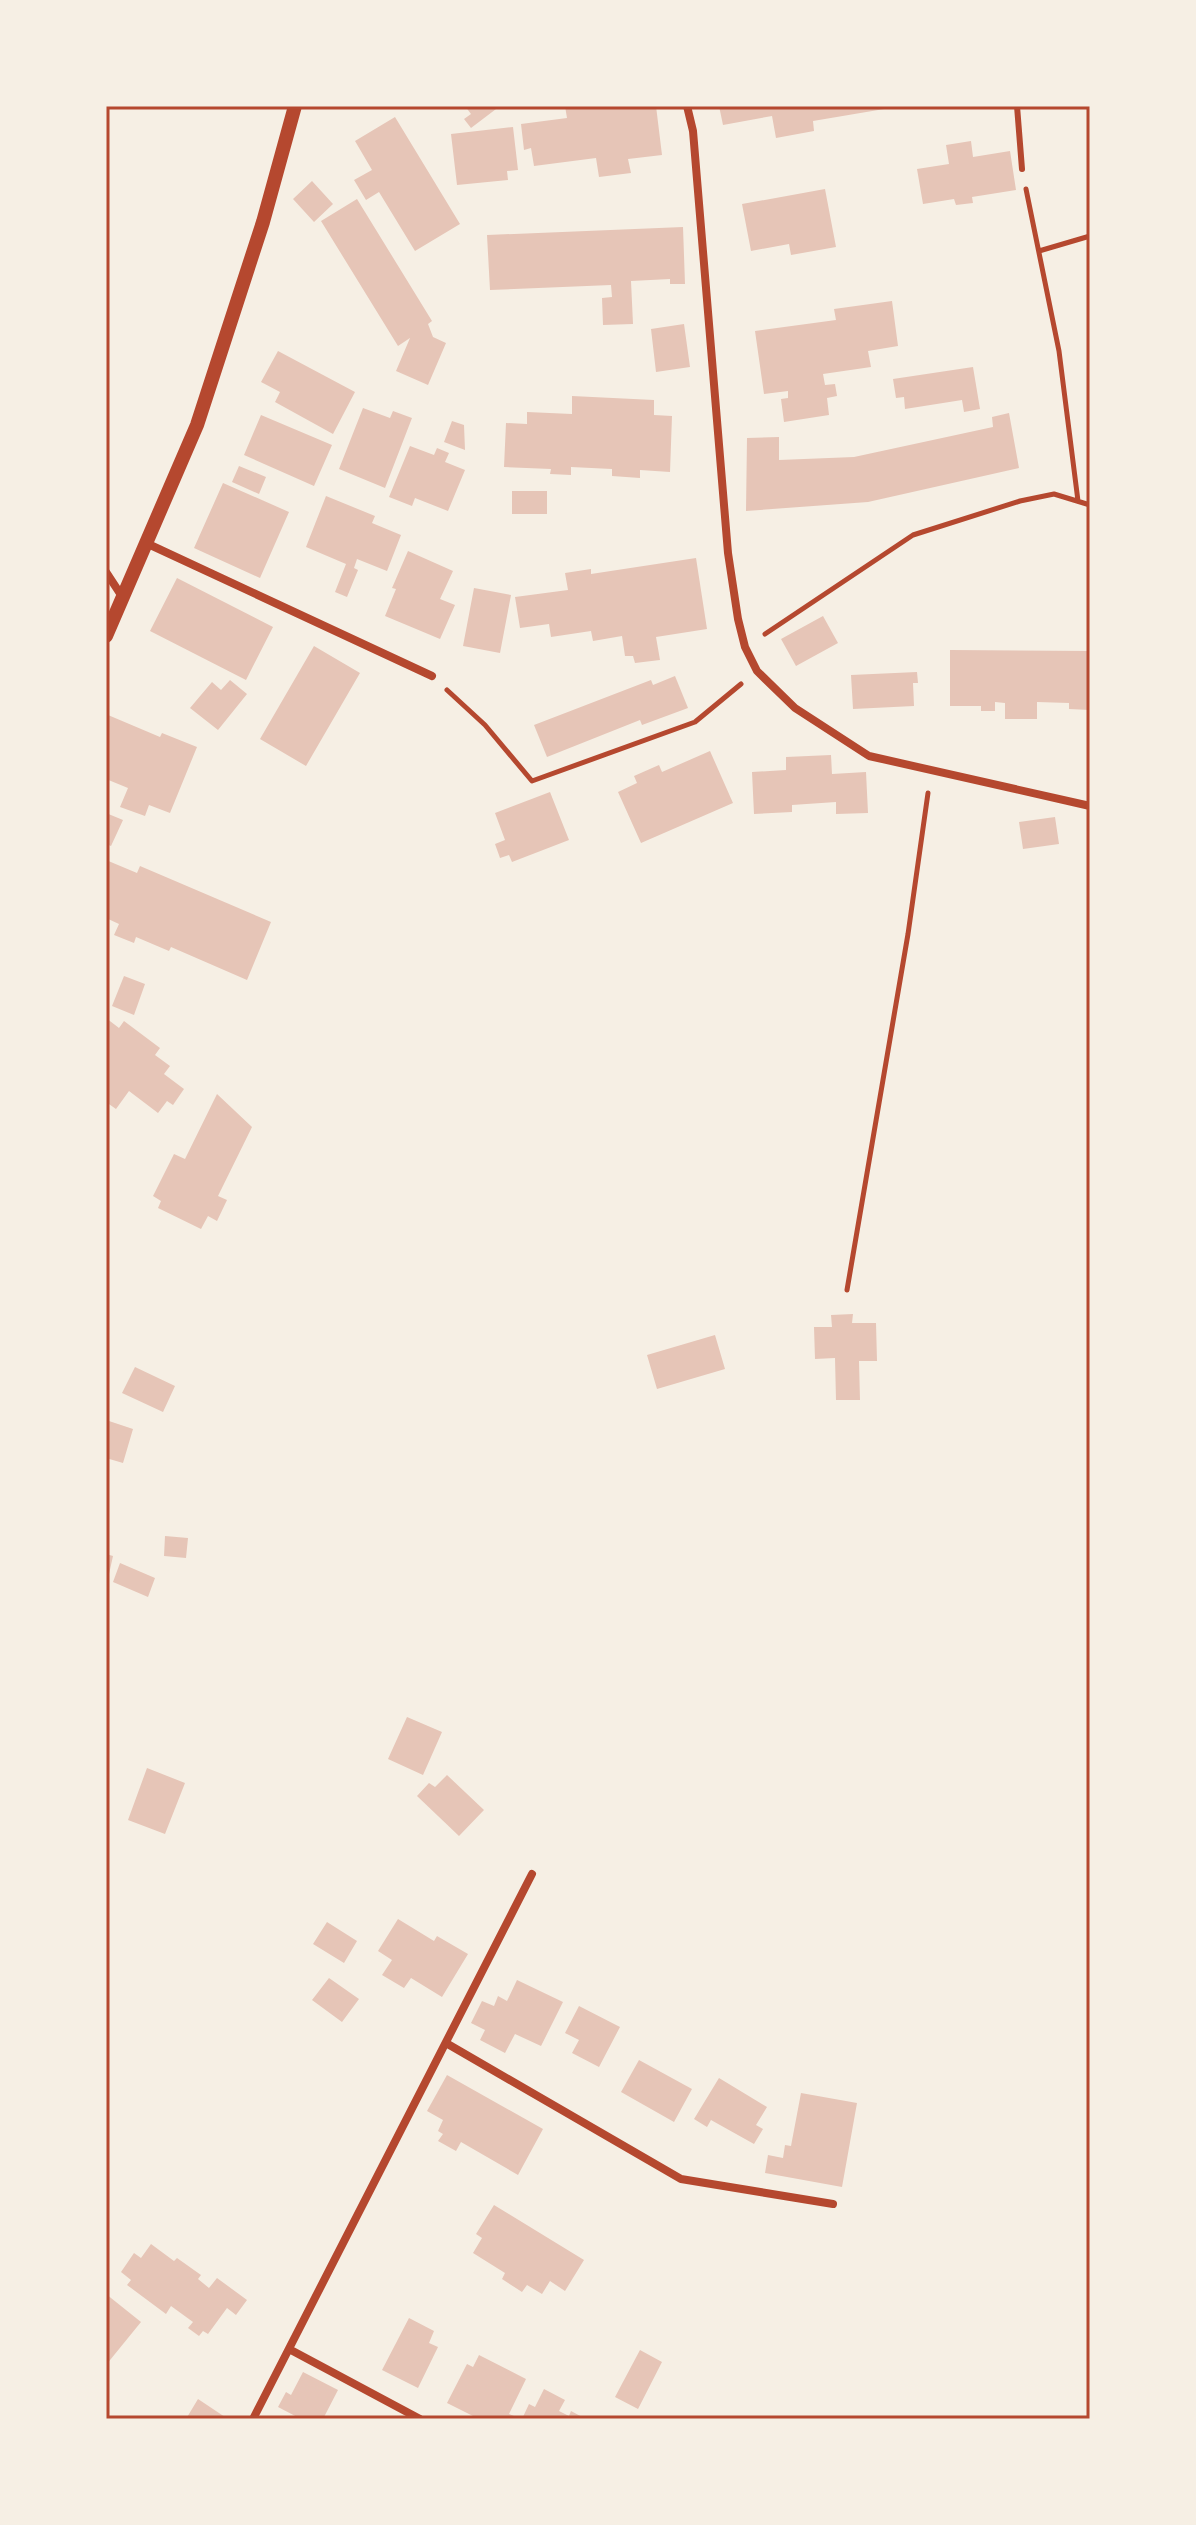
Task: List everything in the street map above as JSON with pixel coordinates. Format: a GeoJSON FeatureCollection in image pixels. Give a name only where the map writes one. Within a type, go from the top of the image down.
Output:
{"type":"FeatureCollection","features":[{"type":"Feature","properties":{"kind":"street"},"geometry":{"type":"LineString","coordinates":[[106,636],[197,425],[263,222],[295,106]]}},
{"type":"Feature","properties":{"kind":"street"},"geometry":{"type":"LineString","coordinates":[[687,106],[693,131],[728,553],[738,619],[745,647],[757,671],[795,708],[869,756],[1090,806]]}},
{"type":"Feature","properties":{"kind":"street"},"geometry":{"type":"LineString","coordinates":[[146,543],[432,676]]}},
{"type":"Feature","properties":{"kind":"street"},"geometry":{"type":"LineString","coordinates":[[106,572],[123,599]]}},
{"type":"Feature","properties":{"kind":"street"},"geometry":{"type":"LineString","coordinates":[[253,2419],[532,1874]]}},
{"type":"Feature","properties":{"kind":"street"},"geometry":{"type":"LineString","coordinates":[[446,2043],[681,2179],[833,2204]]}},
{"type":"Feature","properties":{"kind":"street"},"geometry":{"type":"LineString","coordinates":[[289,2349],[420,2419]]}},
{"type":"Feature","properties":{"kind":"lane"},"geometry":{"type":"LineString","coordinates":[[1017,106],[1022,169]]}},
{"type":"Feature","properties":{"kind":"path"},"geometry":{"type":"LineString","coordinates":[[1022,169],[1059,351],[1078,501]]}},
{"type":"Feature","properties":{"kind":"path"},"geometry":{"type":"LineString","coordinates":[[1039,251],[1090,236]]}},
{"type":"Feature","properties":{"kind":"path"},"geometry":{"type":"LineString","coordinates":[[745,647],[913,535],[1020,501],[1054,494],[1090,505]]}},
{"type":"Feature","properties":{"kind":"path"},"geometry":{"type":"LineString","coordinates":[[432,676],[485,725],[532,781],[695,722],[757,671]]}},
{"type":"Feature","properties":{"kind":"path"},"geometry":{"type":"LineString","coordinates":[[847,1290],[908,934],[931,771]]}},
{"type":"Feature","properties":{"kind":"building"},"geometry":{"type":"Polygon","coordinates":[[[465,106],[500,106],[471,128],[464,119],[471,114],[465,106]]]}},
{"type":"Feature","properties":{"kind":"building"},"geometry":{"type":"Polygon","coordinates":[[[565,106],[656,106],[662,155],[628,159],[631,173],[599,177],[596,158],[534,166],[531,148],[524,150],[521,124],[567,118],[565,106]]]}},
{"type":"Feature","properties":{"kind":"building"},"geometry":{"type":"Polygon","coordinates":[[[719,106],[890,108],[813,121],[814,131],[776,138],[772,116],[723,125],[719,106]]]}},
{"type":"Feature","properties":{"kind":"building"},"geometry":{"type":"Polygon","coordinates":[[[395,117],[460,224],[415,251],[379,192],[366,200],[354,180],[372,170],[355,141],[395,117]]]}},
{"type":"Feature","properties":{"kind":"building"},"geometry":{"type":"Polygon","coordinates":[[[513,127],[518,170],[507,171],[508,180],[457,185],[451,134],[513,127]]]}},
{"type":"Feature","properties":{"kind":"building"},"geometry":{"type":"Polygon","coordinates":[[[971,141],[973,157],[1010,151],[1016,190],[972,197],[973,203],[956,205],[954,199],[923,204],[917,169],[949,164],[946,145],[971,141]]]}},
{"type":"Feature","properties":{"kind":"building"},"geometry":{"type":"Polygon","coordinates":[[[312,181],[333,204],[314,222],[293,199],[312,181]]]}},
{"type":"Feature","properties":{"kind":"building"},"geometry":{"type":"Polygon","coordinates":[[[825,189],[836,247],[791,255],[789,244],[751,251],[742,204],[825,189]]]}},
{"type":"Feature","properties":{"kind":"building"},"geometry":{"type":"Polygon","coordinates":[[[357,199],[432,321],[428,324],[433,337],[446,343],[428,385],[396,371],[410,338],[398,346],[321,221],[357,199]]]}},
{"type":"Feature","properties":{"kind":"building"},"geometry":{"type":"Polygon","coordinates":[[[683,227],[685,284],[670,284],[670,279],[631,281],[633,324],[603,325],[602,298],[612,297],[611,285],[490,290],[487,235],[683,227]]]}},
{"type":"Feature","properties":{"kind":"building"},"geometry":{"type":"Polygon","coordinates":[[[892,301],[898,346],[868,351],[871,367],[823,374],[825,385],[835,384],[837,396],[827,398],[829,415],[784,422],[781,399],[788,398],[788,391],[764,394],[755,331],[836,320],[834,309],[892,301]]]}},
{"type":"Feature","properties":{"kind":"building"},"geometry":{"type":"Polygon","coordinates":[[[684,324],[690,367],[656,372],[651,329],[684,324]]]}},
{"type":"Feature","properties":{"kind":"building"},"geometry":{"type":"Polygon","coordinates":[[[278,351],[355,392],[333,434],[275,402],[280,392],[261,382],[278,351]]]}},
{"type":"Feature","properties":{"kind":"building"},"geometry":{"type":"Polygon","coordinates":[[[973,367],[980,409],[964,412],[962,400],[905,409],[904,397],[896,398],[893,379],[973,367]]]}},
{"type":"Feature","properties":{"kind":"building"},"geometry":{"type":"Polygon","coordinates":[[[572,396],[654,400],[654,415],[672,416],[670,472],[640,470],[640,478],[612,476],[612,469],[571,467],[571,475],[550,474],[551,469],[504,467],[506,423],[527,424],[527,412],[572,414],[572,396]]]}},
{"type":"Feature","properties":{"kind":"building"},"geometry":{"type":"Polygon","coordinates":[[[363,408],[390,418],[393,411],[412,418],[385,488],[339,469],[363,408]]]}},
{"type":"Feature","properties":{"kind":"building"},"geometry":{"type":"Polygon","coordinates":[[[1009,413],[1019,468],[868,502],[746,511],[747,438],[779,437],[779,460],[854,457],[993,427],[992,417],[1009,413]]]}},
{"type":"Feature","properties":{"kind":"building"},"geometry":{"type":"Polygon","coordinates":[[[261,415],[332,445],[314,486],[244,455],[261,415]]]}},
{"type":"Feature","properties":{"kind":"building"},"geometry":{"type":"Polygon","coordinates":[[[452,421],[464,425],[465,450],[444,442],[452,421]]]}},
{"type":"Feature","properties":{"kind":"building"},"geometry":{"type":"Polygon","coordinates":[[[410,446],[434,455],[437,448],[449,453],[445,462],[465,470],[448,511],[415,498],[412,506],[389,497],[410,446]]]}},
{"type":"Feature","properties":{"kind":"building"},"geometry":{"type":"Polygon","coordinates":[[[239,466],[266,477],[259,494],[232,482],[239,466]]]}},
{"type":"Feature","properties":{"kind":"building"},"geometry":{"type":"Polygon","coordinates":[[[223,483],[289,512],[260,578],[194,548],[223,483]]]}},
{"type":"Feature","properties":{"kind":"building"},"geometry":{"type":"Polygon","coordinates":[[[512,491],[547,491],[547,514],[512,514],[512,491]]]}},
{"type":"Feature","properties":{"kind":"building"},"geometry":{"type":"Polygon","coordinates":[[[326,496],[375,516],[372,523],[401,535],[387,571],[357,559],[354,568],[358,570],[347,597],[335,592],[346,564],[306,547],[326,496]]]}},
{"type":"Feature","properties":{"kind":"building"},"geometry":{"type":"Polygon","coordinates":[[[408,551],[453,571],[440,599],[455,605],[440,639],[385,616],[396,589],[392,588],[408,551]]]}},
{"type":"Feature","properties":{"kind":"building"},"geometry":{"type":"Polygon","coordinates":[[[696,558],[707,629],[656,637],[660,660],[635,663],[633,656],[625,656],[622,636],[593,641],[591,631],[551,637],[549,624],[520,628],[515,597],[568,590],[565,573],[591,569],[591,574],[696,558]]]}},
{"type":"Feature","properties":{"kind":"building"},"geometry":{"type":"Polygon","coordinates":[[[177,578],[273,627],[246,680],[150,631],[177,578]]]}},
{"type":"Feature","properties":{"kind":"building"},"geometry":{"type":"Polygon","coordinates":[[[474,588],[511,595],[500,653],[463,646],[474,588]]]}},
{"type":"Feature","properties":{"kind":"building"},"geometry":{"type":"Polygon","coordinates":[[[823,616],[838,643],[796,666],[781,639],[823,616]]]}},
{"type":"Feature","properties":{"kind":"building"},"geometry":{"type":"Polygon","coordinates":[[[314,646],[360,673],[306,766],[260,739],[314,646]]]}},
{"type":"Feature","properties":{"kind":"building"},"geometry":{"type":"Polygon","coordinates":[[[950,650],[1090,651],[1090,710],[1069,709],[1069,703],[1037,702],[1037,719],[1005,719],[1005,703],[995,702],[995,711],[981,711],[981,706],[950,706],[950,650]]]}},
{"type":"Feature","properties":{"kind":"building"},"geometry":{"type":"Polygon","coordinates":[[[917,672],[918,683],[913,683],[914,706],[853,709],[851,675],[917,672]]]}},
{"type":"Feature","properties":{"kind":"building"},"geometry":{"type":"Polygon","coordinates":[[[675,676],[688,708],[642,725],[640,720],[547,757],[534,725],[651,680],[653,685],[675,676]]]}},
{"type":"Feature","properties":{"kind":"building"},"geometry":{"type":"Polygon","coordinates":[[[230,680],[247,694],[218,730],[190,708],[212,682],[221,690],[230,680]]]}},
{"type":"Feature","properties":{"kind":"building"},"geometry":{"type":"Polygon","coordinates":[[[108,715],[160,737],[162,733],[197,747],[170,813],[149,805],[145,816],[120,807],[128,788],[106,779],[108,715]]]}},
{"type":"Feature","properties":{"kind":"building"},"geometry":{"type":"Polygon","coordinates":[[[710,751],[733,803],[641,843],[618,792],[637,783],[634,776],[659,765],[662,772],[710,751]]]}},
{"type":"Feature","properties":{"kind":"building"},"geometry":{"type":"Polygon","coordinates":[[[831,755],[832,774],[866,772],[868,813],[836,814],[836,802],[792,805],[792,812],[754,814],[752,772],[786,770],[786,757],[831,755]]]}},
{"type":"Feature","properties":{"kind":"building"},"geometry":{"type":"Polygon","coordinates":[[[550,792],[569,840],[512,862],[509,855],[500,858],[495,844],[505,840],[495,813],[550,792]]]}},
{"type":"Feature","properties":{"kind":"building"},"geometry":{"type":"Polygon","coordinates":[[[106,813],[123,820],[111,846],[106,844],[106,813]]]}},
{"type":"Feature","properties":{"kind":"building"},"geometry":{"type":"Polygon","coordinates":[[[1055,817],[1059,844],[1023,849],[1019,822],[1055,817]]]}},
{"type":"Feature","properties":{"kind":"building"},"geometry":{"type":"Polygon","coordinates":[[[106,860],[137,873],[140,866],[271,922],[247,980],[171,947],[169,951],[136,937],[134,943],[114,935],[119,924],[106,918],[106,860]]]}},
{"type":"Feature","properties":{"kind":"building"},"geometry":{"type":"Polygon","coordinates":[[[124,976],[145,984],[134,1015],[112,1006],[124,976]]]}},
{"type":"Feature","properties":{"kind":"building"},"geometry":{"type":"Polygon","coordinates":[[[106,1018],[119,1028],[124,1021],[160,1048],[155,1055],[170,1066],[164,1074],[184,1089],[173,1105],[167,1101],[158,1113],[129,1091],[116,1109],[106,1102],[106,1018]]]}},
{"type":"Feature","properties":{"kind":"building"},"geometry":{"type":"Polygon","coordinates":[[[217,1094],[252,1127],[218,1196],[227,1200],[217,1221],[208,1216],[201,1229],[158,1208],[161,1201],[153,1196],[174,1154],[185,1159],[217,1094]]]}},
{"type":"Feature","properties":{"kind":"building"},"geometry":{"type":"Polygon","coordinates":[[[853,1314],[852,1323],[876,1323],[877,1361],[859,1361],[860,1400],[836,1400],[835,1358],[815,1359],[814,1327],[832,1327],[831,1315],[853,1314]]]}},
{"type":"Feature","properties":{"kind":"building"},"geometry":{"type":"Polygon","coordinates":[[[715,1335],[725,1369],[657,1389],[647,1355],[715,1335]]]}},
{"type":"Feature","properties":{"kind":"building"},"geometry":{"type":"Polygon","coordinates":[[[135,1367],[175,1386],[163,1412],[122,1393],[135,1367]]]}},
{"type":"Feature","properties":{"kind":"building"},"geometry":{"type":"Polygon","coordinates":[[[106,1420],[133,1429],[123,1463],[106,1458],[106,1420]]]}},
{"type":"Feature","properties":{"kind":"building"},"geometry":{"type":"Polygon","coordinates":[[[165,1536],[188,1538],[186,1558],[164,1556],[165,1536]]]}},
{"type":"Feature","properties":{"kind":"building"},"geometry":{"type":"Polygon","coordinates":[[[106,1554],[113,1556],[107,1583],[106,1583],[106,1554]]]}},
{"type":"Feature","properties":{"kind":"building"},"geometry":{"type":"Polygon","coordinates":[[[120,1563],[155,1578],[148,1597],[113,1582],[120,1563]]]}},
{"type":"Feature","properties":{"kind":"building"},"geometry":{"type":"Polygon","coordinates":[[[407,1717],[442,1732],[423,1775],[388,1759],[407,1717]]]}},
{"type":"Feature","properties":{"kind":"building"},"geometry":{"type":"Polygon","coordinates":[[[147,1768],[185,1783],[165,1834],[128,1820],[147,1768]]]}},
{"type":"Feature","properties":{"kind":"building"},"geometry":{"type":"Polygon","coordinates":[[[447,1775],[484,1810],[459,1836],[417,1796],[429,1783],[435,1787],[447,1775]]]}},
{"type":"Feature","properties":{"kind":"building"},"geometry":{"type":"Polygon","coordinates":[[[398,1919],[434,1941],[437,1936],[468,1954],[442,1997],[411,1978],[404,1988],[382,1975],[392,1960],[378,1951],[398,1919]]]}},
{"type":"Feature","properties":{"kind":"building"},"geometry":{"type":"Polygon","coordinates":[[[327,1922],[357,1941],[344,1963],[313,1944],[327,1922]]]}},
{"type":"Feature","properties":{"kind":"building"},"geometry":{"type":"Polygon","coordinates":[[[329,1978],[359,1999],[342,2022],[312,2000],[329,1978]]]}},
{"type":"Feature","properties":{"kind":"building"},"geometry":{"type":"Polygon","coordinates":[[[517,1980],[563,2002],[541,2046],[515,2034],[505,2053],[480,2040],[485,2030],[471,2023],[482,2001],[494,2006],[498,1996],[507,2001],[517,1980]]]}},
{"type":"Feature","properties":{"kind":"building"},"geometry":{"type":"Polygon","coordinates":[[[579,2006],[620,2027],[599,2067],[572,2053],[579,2040],[565,2033],[579,2006]]]}},
{"type":"Feature","properties":{"kind":"building"},"geometry":{"type":"Polygon","coordinates":[[[639,2060],[692,2089],[674,2122],[621,2092],[639,2060]]]}},
{"type":"Feature","properties":{"kind":"building"},"geometry":{"type":"Polygon","coordinates":[[[447,2075],[543,2129],[518,2175],[461,2142],[456,2151],[438,2141],[443,2134],[438,2131],[443,2120],[427,2111],[447,2075]]]}},
{"type":"Feature","properties":{"kind":"building"},"geometry":{"type":"Polygon","coordinates":[[[719,2078],[767,2107],[756,2125],[763,2129],[754,2144],[711,2120],[707,2127],[694,2119],[719,2078]]]}},
{"type":"Feature","properties":{"kind":"building"},"geometry":{"type":"Polygon","coordinates":[[[801,2093],[857,2103],[842,2187],[765,2173],[768,2155],[783,2158],[785,2145],[791,2146],[801,2093]]]}},
{"type":"Feature","properties":{"kind":"building"},"geometry":{"type":"Polygon","coordinates":[[[494,2205],[584,2260],[565,2291],[550,2281],[542,2294],[527,2285],[522,2292],[502,2279],[505,2273],[473,2253],[482,2238],[476,2234],[494,2205]]]}},
{"type":"Feature","properties":{"kind":"building"},"geometry":{"type":"Polygon","coordinates":[[[151,2244],[201,2275],[198,2279],[209,2288],[217,2278],[247,2300],[236,2315],[227,2308],[208,2334],[203,2331],[199,2336],[188,2328],[193,2322],[171,2306],[166,2314],[127,2285],[131,2280],[121,2272],[134,2253],[141,2258],[151,2244]]]}},
{"type":"Feature","properties":{"kind":"building"},"geometry":{"type":"Polygon","coordinates":[[[106,2294],[141,2322],[106,2365],[106,2294]]]}},
{"type":"Feature","properties":{"kind":"building"},"geometry":{"type":"Polygon","coordinates":[[[409,2318],[434,2331],[429,2343],[438,2347],[418,2388],[382,2370],[409,2318]]]}},
{"type":"Feature","properties":{"kind":"building"},"geometry":{"type":"Polygon","coordinates":[[[640,2350],[662,2362],[638,2409],[615,2397],[640,2350]]]}},
{"type":"Feature","properties":{"kind":"building"},"geometry":{"type":"Polygon","coordinates":[[[479,2355],[526,2379],[509,2414],[514,2416],[512,2419],[479,2419],[447,2403],[467,2364],[473,2367],[479,2355]]]}},
{"type":"Feature","properties":{"kind":"building"},"geometry":{"type":"Polygon","coordinates":[[[303,2372],[338,2390],[323,2419],[301,2419],[278,2407],[286,2392],[291,2395],[303,2372]]]}},
{"type":"Feature","properties":{"kind":"building"},"geometry":{"type":"Polygon","coordinates":[[[544,2389],[565,2400],[559,2411],[569,2416],[571,2411],[586,2419],[522,2419],[529,2404],[535,2407],[544,2389]]]}},
{"type":"Feature","properties":{"kind":"building"},"geometry":{"type":"Polygon","coordinates":[[[198,2399],[228,2419],[186,2419],[198,2399]]]}}]}
